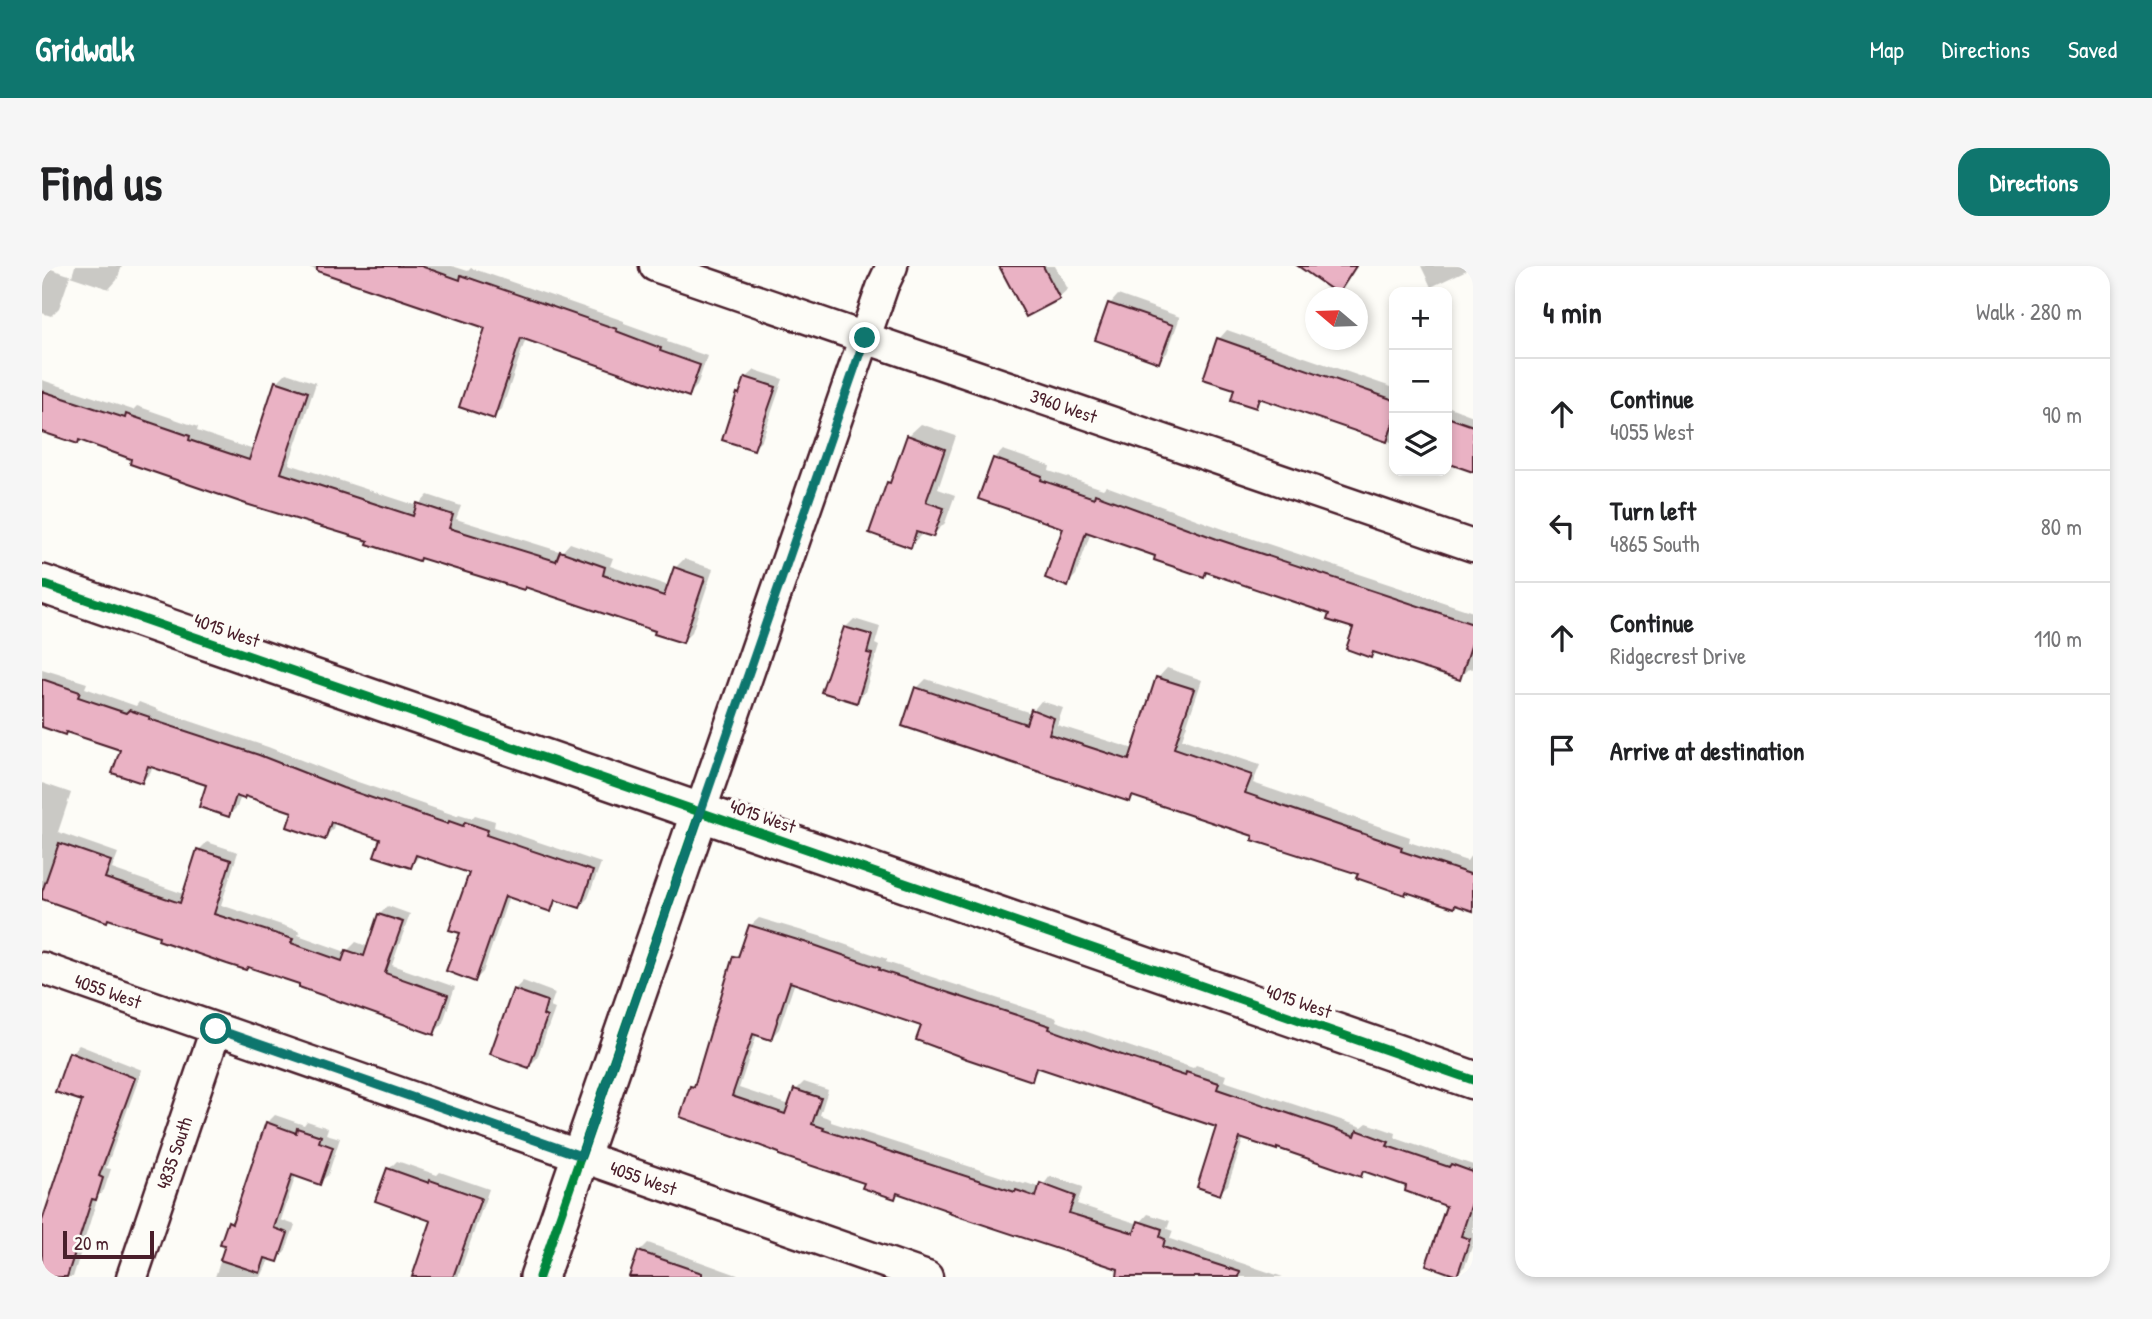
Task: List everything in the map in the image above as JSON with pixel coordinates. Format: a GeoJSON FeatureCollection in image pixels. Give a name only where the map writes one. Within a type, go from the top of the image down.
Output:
{"type":"FeatureCollection","features":[{"type":"Feature","properties":{"kind":"street","name":"3960 West"},"geometry":{"type":"LineString","coordinates":[[655,266],[1473,546]]}},
{"type":"Feature","properties":{"kind":"street"},"geometry":{"type":"LineString","coordinates":[[539,1277],[883,285],[892,266]]}},
{"type":"Feature","properties":{"kind":"street","name":"4015 West"},"geometry":{"type":"LineString","coordinates":[[42,584],[1473,1080]]}},
{"type":"Feature","properties":{"kind":"street","name":"4055 West"},"geometry":{"type":"LineString","coordinates":[[42,968],[927,1277]]}},
{"type":"Feature","properties":{"kind":"street","name":"4835 South"},"geometry":{"type":"LineString","coordinates":[[132,1277],[216,1029]]}},
{"type":"Feature","properties":{"kind":"building"},"geometry":{"type":"Polygon","coordinates":[[[317,266],[421,266],[460,280],[461,275],[617,329],[616,331],[661,348],[660,351],[700,365],[689,397],[521,338],[494,419],[459,407],[485,328],[317,271],[317,266]]]}},
{"type":"Feature","properties":{"kind":"building"},"geometry":{"type":"Polygon","coordinates":[[[999,266],[1043,266],[1060,299],[1026,317],[999,266]]]}},
{"type":"Feature","properties":{"kind":"building"},"geometry":{"type":"Polygon","coordinates":[[[1298,266],[1356,266],[1342,287],[1328,287],[1298,266]]]}},
{"type":"Feature","properties":{"kind":"building"},"geometry":{"type":"Polygon","coordinates":[[[1108,303],[1173,325],[1159,363],[1095,340],[1108,303]]]}},
{"type":"Feature","properties":{"kind":"building"},"geometry":{"type":"Polygon","coordinates":[[[1217,338],[1389,398],[1387,442],[1259,398],[1256,408],[1231,400],[1234,389],[1203,379],[1217,338]]]}},
{"type":"Feature","properties":{"kind":"building"},"geometry":{"type":"Polygon","coordinates":[[[745,377],[776,387],[754,450],[722,440],[745,377]]]}},
{"type":"Feature","properties":{"kind":"building"},"geometry":{"type":"Polygon","coordinates":[[[275,381],[308,392],[281,473],[413,516],[417,503],[453,515],[449,528],[556,561],[560,551],[605,567],[603,575],[664,596],[674,567],[705,578],[683,643],[525,587],[524,590],[367,544],[368,541],[246,504],[130,464],[131,459],[79,440],[78,444],[42,432],[42,391],[125,418],[126,414],[190,436],[189,440],[249,460],[275,381]]]}},
{"type":"Feature","properties":{"kind":"building"},"geometry":{"type":"Polygon","coordinates":[[[1452,419],[1473,426],[1473,472],[1452,465],[1452,419]]]}},
{"type":"Feature","properties":{"kind":"building"},"geometry":{"type":"Polygon","coordinates":[[[907,435],[945,449],[926,502],[944,508],[933,537],[916,532],[911,548],[869,533],[907,435]]]}},
{"type":"Feature","properties":{"kind":"building"},"geometry":{"type":"Polygon","coordinates":[[[993,458],[1042,476],[1041,480],[1094,498],[1095,494],[1217,539],[1473,624],[1473,640],[1460,680],[1373,652],[1371,658],[1346,649],[1353,628],[1327,620],[1329,614],[1206,572],[1204,577],[1154,560],[1155,556],[1086,532],[1068,587],[1045,578],[1063,528],[978,499],[993,458]]]}},
{"type":"Feature","properties":{"kind":"building"},"geometry":{"type":"Polygon","coordinates":[[[844,627],[872,635],[867,653],[872,654],[857,703],[821,692],[844,627]]]}},
{"type":"Feature","properties":{"kind":"building"},"geometry":{"type":"Polygon","coordinates":[[[1156,677],[1194,689],[1174,748],[1252,775],[1245,793],[1402,847],[1401,851],[1473,875],[1473,911],[1455,905],[1454,908],[1406,892],[1405,895],[1356,878],[1358,874],[1252,840],[1253,836],[1132,796],[1130,802],[902,726],[915,687],[1026,724],[1031,709],[1054,718],[1049,734],[1129,760],[1156,677]]]}},
{"type":"Feature","properties":{"kind":"building"},"geometry":{"type":"Polygon","coordinates":[[[42,679],[80,692],[78,697],[126,713],[129,710],[150,717],[149,719],[259,755],[343,788],[448,824],[449,821],[463,826],[465,822],[488,830],[486,835],[593,871],[580,908],[555,900],[551,912],[505,896],[475,982],[446,971],[460,933],[449,930],[469,873],[416,855],[411,868],[374,856],[380,839],[331,822],[325,840],[287,827],[292,812],[245,796],[244,799],[236,796],[229,817],[199,807],[206,785],[148,766],[142,783],[112,773],[120,750],[42,727],[42,679]]]}},
{"type":"Feature","properties":{"kind":"building"},"geometry":{"type":"Polygon","coordinates":[[[59,843],[111,861],[105,878],[180,903],[197,849],[231,860],[214,914],[293,939],[291,943],[342,961],[346,950],[364,956],[378,914],[403,922],[385,973],[448,995],[434,1035],[299,987],[299,984],[248,967],[246,970],[227,964],[158,940],[159,936],[108,919],[107,922],[42,899],[59,843]]]}},
{"type":"Feature","properties":{"kind":"building"},"geometry":{"type":"Polygon","coordinates":[[[749,925],[1050,1026],[1049,1029],[1119,1054],[1185,1076],[1186,1072],[1219,1083],[1217,1089],[1355,1136],[1357,1130],[1389,1142],[1387,1146],[1449,1167],[1451,1164],[1473,1172],[1473,1200],[1461,1236],[1470,1239],[1457,1276],[1426,1265],[1446,1206],[1405,1191],[1406,1186],[1363,1171],[1361,1177],[1240,1138],[1220,1195],[1197,1187],[1216,1127],[1036,1067],[1032,1081],[967,1059],[916,1040],[921,1026],[790,982],[771,1040],[753,1034],[732,1096],[785,1114],[794,1089],[821,1098],[812,1124],[824,1128],[823,1130],[1015,1192],[1016,1190],[1036,1197],[1040,1183],[1075,1196],[1069,1213],[1134,1233],[1138,1221],[1162,1229],[1160,1237],[1165,1239],[1163,1247],[1240,1272],[1239,1277],[1117,1277],[1118,1269],[948,1213],[949,1211],[897,1193],[895,1199],[862,1188],[864,1183],[779,1155],[680,1117],[690,1086],[694,1087],[733,956],[738,957],[749,925]]]}},
{"type":"Feature","properties":{"kind":"building"},"geometry":{"type":"Polygon","coordinates":[[[513,989],[547,1001],[543,1015],[547,1017],[529,1068],[490,1054],[513,989]]]}},
{"type":"Feature","properties":{"kind":"building"},"geometry":{"type":"Polygon","coordinates":[[[69,1052],[135,1078],[99,1176],[103,1178],[96,1200],[92,1199],[67,1277],[42,1277],[42,1221],[82,1101],[55,1092],[69,1052]]]}},
{"type":"Feature","properties":{"kind":"building"},"geometry":{"type":"Polygon","coordinates":[[[266,1122],[296,1133],[297,1128],[321,1136],[319,1142],[333,1147],[320,1185],[292,1175],[274,1228],[288,1233],[278,1262],[265,1258],[260,1273],[220,1260],[225,1245],[220,1244],[228,1221],[232,1223],[266,1122]]]}},
{"type":"Feature","properties":{"kind":"building"},"geometry":{"type":"Polygon","coordinates":[[[387,1168],[481,1198],[453,1277],[412,1277],[431,1221],[375,1201],[387,1168]]]}},
{"type":"Feature","properties":{"kind":"building"},"geometry":{"type":"Polygon","coordinates":[[[638,1251],[702,1273],[702,1277],[629,1277],[638,1251]]]}},
{"type":"Feature","properties":{"kind":"cycle path"},"geometry":{"type":"LineString","coordinates":[[42,584],[1473,1080]]}},
{"type":"Feature","properties":{"kind":"cycle path"},"geometry":{"type":"LineString","coordinates":[[539,1277],[700,812]]}},
{"type":"Feature","properties":{"kind":"route"},"geometry":{"type":"LineString","coordinates":[[216,1029],[581,1156],[865,338]]}}]}
